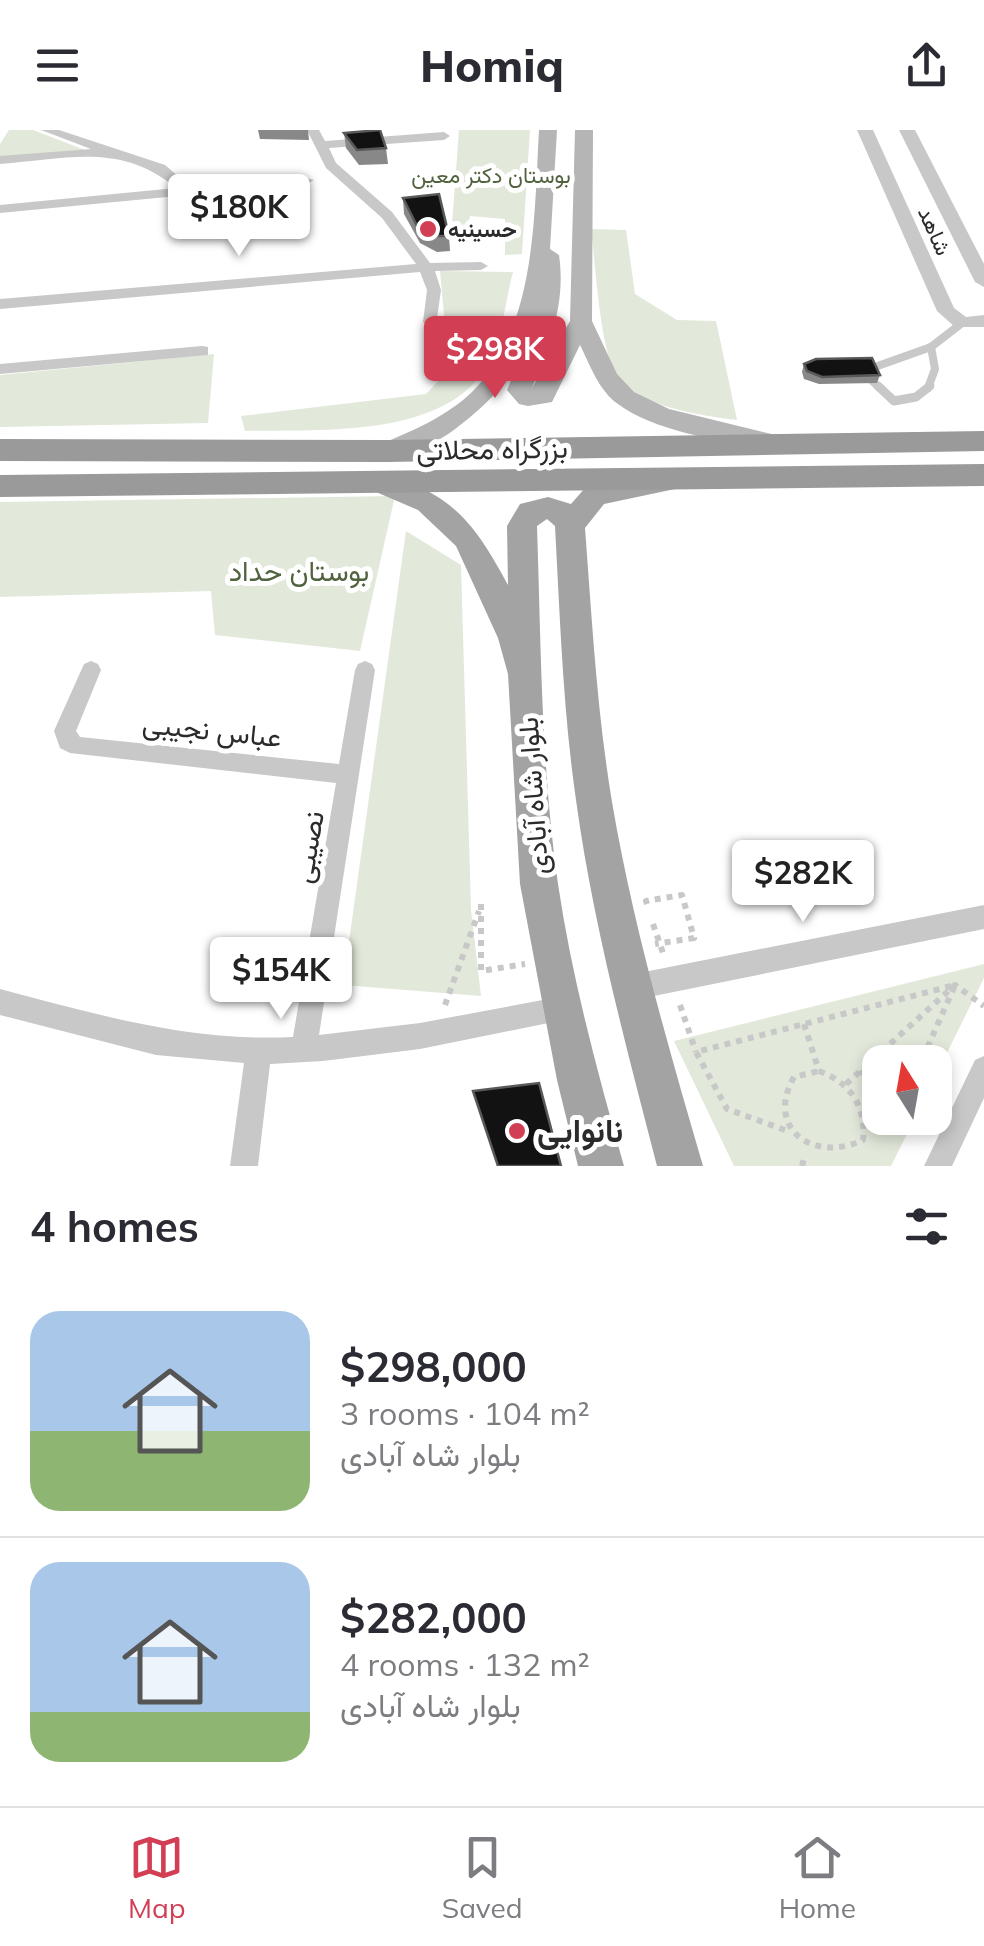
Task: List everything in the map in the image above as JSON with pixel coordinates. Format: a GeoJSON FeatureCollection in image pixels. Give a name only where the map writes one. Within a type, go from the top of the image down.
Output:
{"type":"FeatureCollection","features":[{"type":"Feature","properties":{"kind":"highway","name":"بزرگراه محلاتی"},"geometry":{"type":"LineString","coordinates":[[0,450],[388,451],[984,441]]}},
{"type":"Feature","properties":{"kind":"highway","name":"بزرگراه محلاتی"},"geometry":{"type":"LineString","coordinates":[[0,486],[984,476]]}},
{"type":"Feature","properties":{"kind":"main road"},"geometry":{"type":"LineString","coordinates":[[388,451],[462,414],[485,394],[508,362],[519,338],[543,233],[548,130]]}},
{"type":"Feature","properties":{"kind":"main road"},"geometry":{"type":"LineString","coordinates":[[584,130],[581,322],[607,377],[626,398],[678,420],[783,444]]}},
{"type":"Feature","properties":{"kind":"main road"},"geometry":{"type":"LineString","coordinates":[[543,233],[552,275],[551,294],[545,326],[519,390],[528,398],[543,396],[581,322]]}},
{"type":"Feature","properties":{"kind":"main road"},"geometry":{"type":"LineString","coordinates":[[525,674],[522,526],[530,512],[548,508],[563,513],[570,526],[595,495],[688,478]]}},
{"type":"Feature","properties":{"kind":"main road","name":"بلوار شاه آبادی"},"geometry":{"type":"LineString","coordinates":[[380,482],[428,502],[466,538],[506,615],[525,674],[539,884],[601,1166]]}},
{"type":"Feature","properties":{"kind":"main road","name":"بلوار شاه آبادی"},"geometry":{"type":"LineString","coordinates":[[570,526],[586,742],[600,838],[680,1166]]}},
{"type":"Feature","properties":{"kind":"street"},"geometry":{"type":"LineString","coordinates":[[47,130],[160,168],[188,191]]}},
{"type":"Feature","properties":{"kind":"street"},"geometry":{"type":"LineString","coordinates":[[313,130],[331,165],[387,215],[426,267],[434,290],[431,322]]}},
{"type":"Feature","properties":{"kind":"street","name":"شاهد"},"geometry":{"type":"LineString","coordinates":[[865,130],[946,311],[962,323]]}},
{"type":"Feature","properties":{"kind":"street","name":"شاهد"},"geometry":{"type":"LineString","coordinates":[[906,130],[984,282]]}},
{"type":"Feature","properties":{"kind":"street"},"geometry":{"type":"LineString","coordinates":[[324,145],[444,136]]}},
{"type":"Feature","properties":{"kind":"street"},"geometry":{"type":"LineString","coordinates":[[0,160],[114,152]]}},
{"type":"Feature","properties":{"kind":"street"},"geometry":{"type":"LineString","coordinates":[[0,209],[188,191],[252,206],[272,200],[307,180]]}},
{"type":"Feature","properties":{"kind":"street"},"geometry":{"type":"LineString","coordinates":[[0,304],[426,267],[481,266]]}},
{"type":"Feature","properties":{"kind":"street"},"geometry":{"type":"LineString","coordinates":[[962,323],[984,321]]}},
{"type":"Feature","properties":{"kind":"street"},"geometry":{"type":"LineString","coordinates":[[0,370],[202,350]]}},
{"type":"Feature","properties":{"kind":"street","name":"عباس نجیبی"},"geometry":{"type":"LineString","coordinates":[[91,670],[65,732],[68,741],[78,746],[350,774]]}},
{"type":"Feature","properties":{"kind":"street","name":"نصیبی"},"geometry":{"type":"LineString","coordinates":[[304,1048],[366,670]]}},
{"type":"Feature","properties":{"kind":"street"},"geometry":{"type":"LineString","coordinates":[[634,987],[984,917]]}},
{"type":"Feature","properties":{"kind":"street"},"geometry":{"type":"LineString","coordinates":[[0,1002],[174,1045],[258,1052],[434,1034],[564,1009]]}},
{"type":"Feature","properties":{"kind":"street"},"geometry":{"type":"LineString","coordinates":[[244,1166],[258,1052]]}},
{"type":"Feature","properties":{"kind":"street"},"geometry":{"type":"LineString","coordinates":[[938,1166],[984,1069]]}},
{"type":"Feature","properties":{"kind":"lane"},"geometry":{"type":"LineString","coordinates":[[931,347],[936,374],[926,394],[911,401],[894,401],[868,376],[872,368],[884,362],[931,347],[962,323]]}},
{"type":"Feature","properties":{"kind":"path"},"geometry":{"type":"LineString","coordinates":[[636,946],[694,938],[682,895],[646,901]]}},
{"type":"Feature","properties":{"kind":"path"},"geometry":{"type":"LineString","coordinates":[[434,1034],[481,904],[481,970],[539,962]]}},
{"type":"Feature","properties":{"kind":"path"},"geometry":{"type":"LineString","coordinates":[[955,985],[984,1006]]}},
{"type":"Feature","properties":{"kind":"path"},"geometry":{"type":"LineString","coordinates":[[819,1162],[805,1154],[785,1130],[727,1109],[696,1052],[955,985]]}},
{"type":"Feature","properties":{"kind":"path"},"geometry":{"type":"LineString","coordinates":[[929,1045],[955,985]]}},
{"type":"Feature","properties":{"kind":"path"},"geometry":{"type":"LineString","coordinates":[[846,1084],[955,985]]}},
{"type":"Feature","properties":{"kind":"path"},"geometry":{"type":"LineString","coordinates":[[804,1024],[819,1071]]}},
{"type":"Feature","properties":{"kind":"path"},"geometry":{"type":"LineString","coordinates":[[785,1130],[781,1100],[786,1087],[794,1078],[819,1071],[846,1084],[856,1096],[866,1126],[857,1152]]}},
{"type":"Feature","properties":{"kind":"path"},"geometry":{"type":"LineString","coordinates":[[802,1166],[805,1154]]}},
{"type":"Feature","properties":{"kind":"green space"},"geometry":{"type":"Polygon","coordinates":[[[9,130],[33,130],[85,150],[0,157],[0,144],[9,130]]]}},
{"type":"Feature","properties":{"kind":"green space","name":"بوستان دکتر معین"},"geometry":{"type":"Polygon","coordinates":[[[459,130],[530,130],[522,254],[505,255],[505,219],[470,216],[466,238],[451,238],[459,130]]]}},
{"type":"Feature","properties":{"kind":"green space"},"geometry":{"type":"Polygon","coordinates":[[[591,229],[626,230],[635,294],[677,320],[716,321],[737,420],[653,402],[637,395],[616,375],[602,325],[591,229]]]}},
{"type":"Feature","properties":{"kind":"green space"},"geometry":{"type":"Polygon","coordinates":[[[440,271],[513,272],[496,345],[474,383],[449,402],[419,416],[384,424],[245,431],[241,416],[426,394],[445,374],[440,271]]]}},
{"type":"Feature","properties":{"kind":"green space"},"geometry":{"type":"Polygon","coordinates":[[[214,354],[208,423],[0,427],[0,375],[214,354]]]}},
{"type":"Feature","properties":{"kind":"green space","name":"بوستان حداد"},"geometry":{"type":"Polygon","coordinates":[[[395,496],[360,651],[215,635],[211,591],[0,597],[0,502],[395,496]]]}},
{"type":"Feature","properties":{"kind":"green space"},"geometry":{"type":"Polygon","coordinates":[[[406,531],[461,565],[471,910],[481,996],[343,985],[406,531]]]}},
{"type":"Feature","properties":{"kind":"green space"},"geometry":{"type":"Polygon","coordinates":[[[984,964],[984,978],[951,1045],[862,1045],[862,1135],[906,1135],[891,1166],[734,1166],[674,1041],[984,964]]]}},
{"type":"Feature","properties":{"kind":"building"},"geometry":{"type":"Polygon","coordinates":[[[380,130],[386,148],[357,150],[344,133],[380,130]]]}},
{"type":"Feature","properties":{"kind":"building"},"geometry":{"type":"Polygon","coordinates":[[[439,194],[449,236],[418,228],[403,198],[439,194]]]}},
{"type":"Feature","properties":{"kind":"building"},"geometry":{"type":"Polygon","coordinates":[[[872,358],[880,375],[822,377],[807,371],[804,364],[816,359],[872,358]]]}},
{"type":"Feature","properties":{"kind":"building","name":"نانوایی"},"geometry":{"type":"Polygon","coordinates":[[[539,1083],[561,1166],[498,1166],[473,1091],[539,1083]]]}},
{"type":"Feature","properties":{"kind":"place","name":"حسینیه"},"geometry":{"type":"Point","coordinates":[428,229]}},
{"type":"Feature","properties":{"kind":"place","name":"نانوایی"},"geometry":{"type":"Point","coordinates":[517,1131]}}]}
